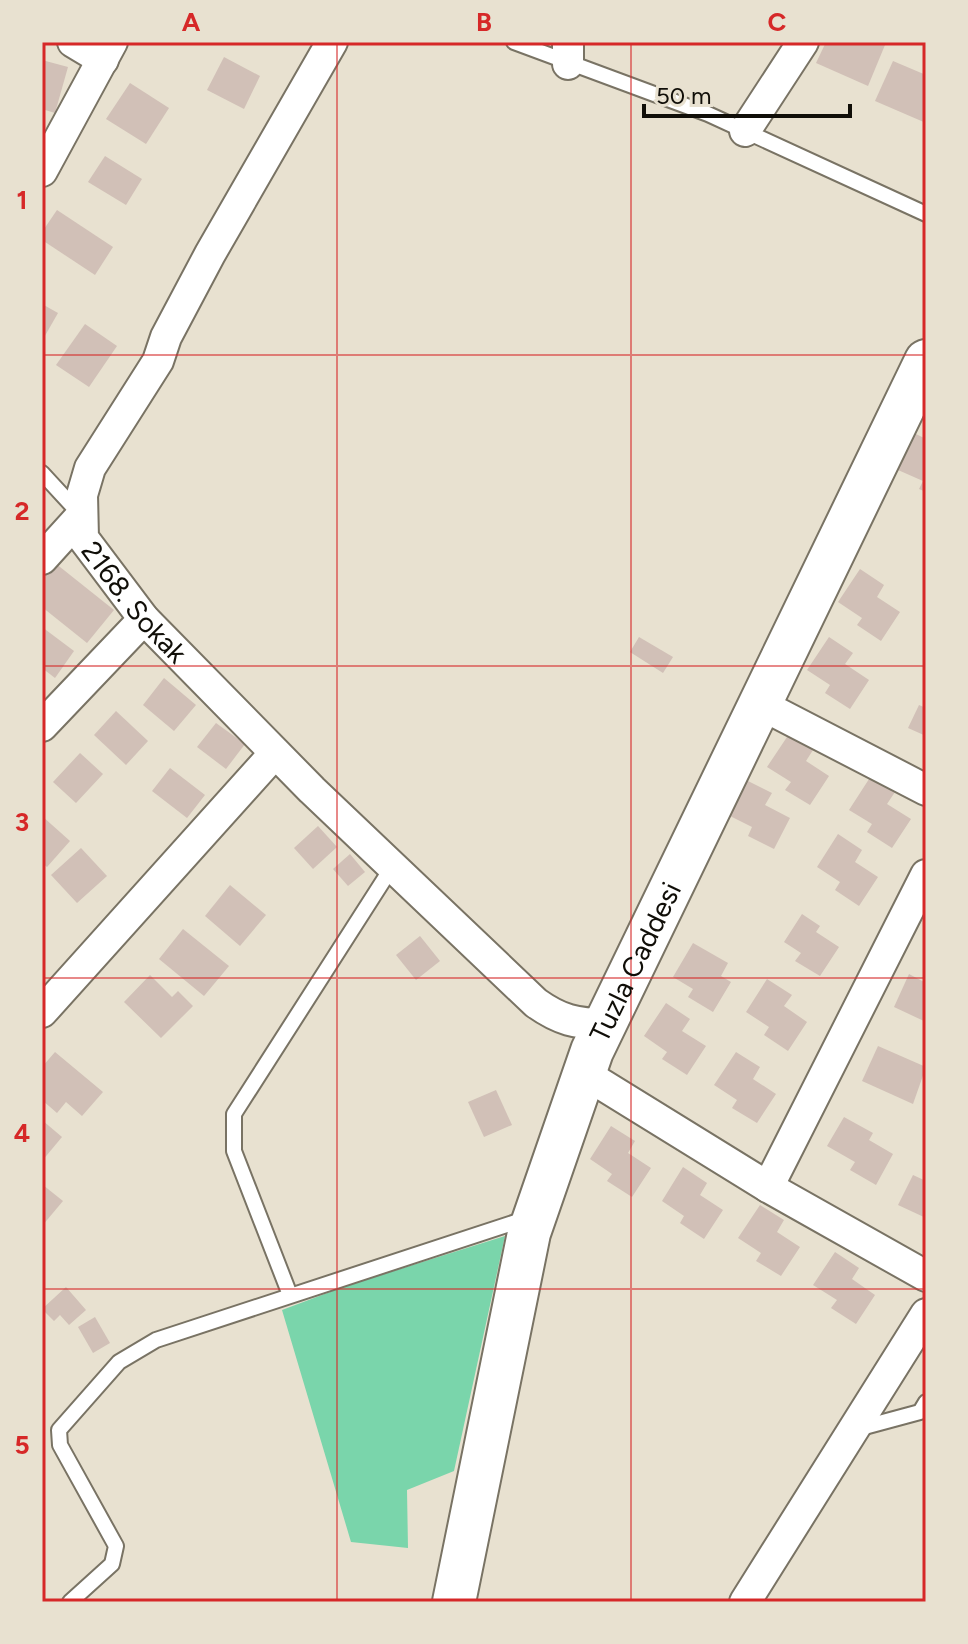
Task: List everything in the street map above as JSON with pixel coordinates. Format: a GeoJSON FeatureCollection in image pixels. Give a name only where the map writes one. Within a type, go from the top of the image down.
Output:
{"type":"FeatureCollection","features":[{"type":"Feature","properties":{"kind":"main road","name":"Tuzla Caddesi"},"geometry":{"type":"LineString","coordinates":[[454,1602],[536,1215],[585,1074],[606,1024],[926,361]]}},
{"type":"Feature","properties":{"kind":"street"},"geometry":{"type":"LineString","coordinates":[[42,171],[108,51],[73,42]]}},
{"type":"Feature","properties":{"kind":"street","name":"2168. Sokak"},"geometry":{"type":"LineString","coordinates":[[332,42],[210,254],[166,337],[158,361],[90,468],[81,516],[83,538],[95,558],[144,619],[275,753],[536,1003],[559,1019],[579,1024],[606,1024]]}},
{"type":"Feature","properties":{"kind":"street"},"geometry":{"type":"LineString","coordinates":[[745,131],[803,42]]}},
{"type":"Feature","properties":{"kind":"street"},"geometry":{"type":"LineString","coordinates":[[42,559],[81,516]]}},
{"type":"Feature","properties":{"kind":"street"},"geometry":{"type":"LineString","coordinates":[[42,726],[144,619]]}},
{"type":"Feature","properties":{"kind":"street"},"geometry":{"type":"LineString","coordinates":[[762,705],[926,790]]}},
{"type":"Feature","properties":{"kind":"street"},"geometry":{"type":"LineString","coordinates":[[42,1012],[275,753]]}},
{"type":"Feature","properties":{"kind":"street"},"geometry":{"type":"LineString","coordinates":[[768,1187],[926,875]]}},
{"type":"Feature","properties":{"kind":"street"},"geometry":{"type":"LineString","coordinates":[[585,1074],[768,1187],[926,1276]]}},
{"type":"Feature","properties":{"kind":"street"},"geometry":{"type":"LineString","coordinates":[[745,1602],[926,1314]]}},
{"type":"Feature","properties":{"kind":"lane"},"geometry":{"type":"LineString","coordinates":[[514,42],[568,53],[926,214]]}},
{"type":"Feature","properties":{"kind":"lane"},"geometry":{"type":"LineString","coordinates":[[42,473],[81,516]]}},
{"type":"Feature","properties":{"kind":"lane"},"geometry":{"type":"LineString","coordinates":[[290,1295],[234,1151],[234,1114],[393,865]]}},
{"type":"Feature","properties":{"kind":"lane"},"geometry":{"type":"LineString","coordinates":[[70,1602],[112,1564],[117,1553],[114,1539],[60,1445],[62,1423],[119,1362],[156,1340],[536,1215]]}},
{"type":"Feature","properties":{"kind":"lane"},"geometry":{"type":"LineString","coordinates":[[853,1431],[920,1412],[926,1402]]}},
{"type":"Feature","properties":{"kind":"green space"},"geometry":{"type":"Polygon","coordinates":[[[505,1236],[454,1471],[407,1490],[408,1548],[351,1542],[282,1310],[346,1286],[505,1236]]]}},
{"type":"Feature","properties":{"kind":"building"},"geometry":{"type":"Polygon","coordinates":[[[826,42],[885,45],[868,86],[816,63],[826,42]]]}},
{"type":"Feature","properties":{"kind":"building"},"geometry":{"type":"Polygon","coordinates":[[[224,57],[260,76],[244,109],[207,90],[224,57]]]}},
{"type":"Feature","properties":{"kind":"building"},"geometry":{"type":"Polygon","coordinates":[[[42,60],[68,67],[55,113],[42,109],[42,60]]]}},
{"type":"Feature","properties":{"kind":"building"},"geometry":{"type":"Polygon","coordinates":[[[893,61],[926,75],[926,123],[875,101],[893,61]]]}},
{"type":"Feature","properties":{"kind":"building"},"geometry":{"type":"Polygon","coordinates":[[[130,83],[169,108],[146,144],[106,119],[130,83]]]}},
{"type":"Feature","properties":{"kind":"building"},"geometry":{"type":"Polygon","coordinates":[[[105,156],[142,179],[126,205],[88,182],[105,156]]]}},
{"type":"Feature","properties":{"kind":"building"},"geometry":{"type":"Polygon","coordinates":[[[57,210],[113,247],[95,275],[42,240],[42,232],[57,210]]]}},
{"type":"Feature","properties":{"kind":"building"},"geometry":{"type":"Polygon","coordinates":[[[42,304],[58,313],[42,341],[42,304]]]}},
{"type":"Feature","properties":{"kind":"building"},"geometry":{"type":"Polygon","coordinates":[[[85,324],[117,346],[89,387],[56,365],[85,324]]]}},
{"type":"Feature","properties":{"kind":"building"},"geometry":{"type":"Polygon","coordinates":[[[914,433],[926,439],[926,492],[919,489],[923,481],[898,470],[914,433]]]}},
{"type":"Feature","properties":{"kind":"building"},"geometry":{"type":"Polygon","coordinates":[[[55,563],[114,610],[87,643],[42,607],[42,580],[55,563]]]}},
{"type":"Feature","properties":{"kind":"building"},"geometry":{"type":"Polygon","coordinates":[[[860,569],[884,585],[877,597],[900,612],[881,641],[857,625],[862,618],[838,602],[860,569]]]}},
{"type":"Feature","properties":{"kind":"building"},"geometry":{"type":"Polygon","coordinates":[[[42,627],[74,651],[55,678],[42,668],[42,627]]]}},
{"type":"Feature","properties":{"kind":"building"},"geometry":{"type":"Polygon","coordinates":[[[639,637],[673,657],[663,673],[630,652],[639,637]]]}},
{"type":"Feature","properties":{"kind":"building"},"geometry":{"type":"Polygon","coordinates":[[[829,637],[853,653],[845,664],[869,680],[850,709],[825,693],[830,685],[807,670],[829,637]]]}},
{"type":"Feature","properties":{"kind":"building"},"geometry":{"type":"Polygon","coordinates":[[[164,678],[196,705],[174,731],[143,705],[164,678]]]}},
{"type":"Feature","properties":{"kind":"building"},"geometry":{"type":"Polygon","coordinates":[[[919,705],[926,708],[926,736],[908,728],[919,705]]]}},
{"type":"Feature","properties":{"kind":"building"},"geometry":{"type":"Polygon","coordinates":[[[116,711],[148,741],[126,765],[94,735],[116,711]]]}},
{"type":"Feature","properties":{"kind":"building"},"geometry":{"type":"Polygon","coordinates":[[[216,723],[245,744],[226,769],[197,747],[216,723]]]}},
{"type":"Feature","properties":{"kind":"building"},"geometry":{"type":"Polygon","coordinates":[[[789,734],[813,750],[806,761],[829,776],[810,805],[785,790],[791,782],[767,767],[789,734]]]}},
{"type":"Feature","properties":{"kind":"building"},"geometry":{"type":"Polygon","coordinates":[[[80,753],[103,774],[76,803],[53,782],[80,753]]]}},
{"type":"Feature","properties":{"kind":"building"},"geometry":{"type":"Polygon","coordinates":[[[170,768],[205,795],[187,818],[152,791],[170,768]]]}},
{"type":"Feature","properties":{"kind":"building"},"geometry":{"type":"Polygon","coordinates":[[[871,776],[895,792],[887,804],[911,819],[892,848],[867,832],[872,824],[849,810],[871,776]]]}},
{"type":"Feature","properties":{"kind":"building"},"geometry":{"type":"Polygon","coordinates":[[[746,780],[772,793],[765,805],[790,818],[774,849],[748,836],[752,827],[728,815],[746,780]]]}},
{"type":"Feature","properties":{"kind":"building"},"geometry":{"type":"Polygon","coordinates":[[[42,816],[70,841],[47,867],[42,863],[42,816]]]}},
{"type":"Feature","properties":{"kind":"building"},"geometry":{"type":"Polygon","coordinates":[[[318,826],[337,847],[313,869],[294,848],[318,826]]]}},
{"type":"Feature","properties":{"kind":"building"},"geometry":{"type":"Polygon","coordinates":[[[838,834],[862,850],[855,862],[878,877],[859,906],[835,890],[840,882],[817,867],[838,834]]]}},
{"type":"Feature","properties":{"kind":"building"},"geometry":{"type":"Polygon","coordinates":[[[81,848],[107,876],[77,903],[51,875],[81,848]]]}},
{"type":"Feature","properties":{"kind":"building"},"geometry":{"type":"Polygon","coordinates":[[[350,854],[365,872],[348,886],[333,869],[350,854]]]}},
{"type":"Feature","properties":{"kind":"building"},"geometry":{"type":"Polygon","coordinates":[[[230,885],[266,915],[240,946],[205,916],[230,885]]]}},
{"type":"Feature","properties":{"kind":"building"},"geometry":{"type":"Polygon","coordinates":[[[802,914],[820,926],[816,932],[839,947],[820,976],[795,961],[801,953],[784,942],[802,914]]]}},
{"type":"Feature","properties":{"kind":"building"},"geometry":{"type":"Polygon","coordinates":[[[183,929],[229,966],[204,996],[159,959],[183,929]]]}},
{"type":"Feature","properties":{"kind":"building"},"geometry":{"type":"Polygon","coordinates":[[[420,936],[440,961],[416,980],[396,955],[420,936]]]}},
{"type":"Feature","properties":{"kind":"building"},"geometry":{"type":"Polygon","coordinates":[[[693,943],[728,963],[721,976],[731,982],[713,1012],[688,997],[693,989],[673,977],[693,943]]]}},
{"type":"Feature","properties":{"kind":"building"},"geometry":{"type":"Polygon","coordinates":[[[909,974],[926,983],[926,1022],[894,1007],[909,974]]]}},
{"type":"Feature","properties":{"kind":"building"},"geometry":{"type":"Polygon","coordinates":[[[150,975],[172,997],[178,991],[193,1006],[161,1038],[124,1002],[150,975]]]}},
{"type":"Feature","properties":{"kind":"building"},"geometry":{"type":"Polygon","coordinates":[[[767,979],[792,995],[784,1006],[807,1022],[788,1051],[764,1035],[769,1027],[746,1012],[767,979]]]}},
{"type":"Feature","properties":{"kind":"building"},"geometry":{"type":"Polygon","coordinates":[[[666,1003],[690,1019],[682,1031],[706,1046],[687,1075],[662,1059],[667,1052],[644,1036],[666,1003]]]}},
{"type":"Feature","properties":{"kind":"building"},"geometry":{"type":"Polygon","coordinates":[[[878,1046],[926,1067],[913,1104],[862,1081],[878,1046]]]}},
{"type":"Feature","properties":{"kind":"building"},"geometry":{"type":"Polygon","coordinates":[[[55,1052],[103,1092],[82,1116],[66,1102],[57,1113],[42,1100],[42,1067],[55,1052]]]}},
{"type":"Feature","properties":{"kind":"building"},"geometry":{"type":"Polygon","coordinates":[[[736,1052],[760,1067],[753,1079],[776,1094],[757,1123],[732,1108],[737,1100],[714,1085],[736,1052]]]}},
{"type":"Feature","properties":{"kind":"building"},"geometry":{"type":"Polygon","coordinates":[[[496,1090],[512,1125],[484,1137],[468,1102],[496,1090]]]}},
{"type":"Feature","properties":{"kind":"building"},"geometry":{"type":"Polygon","coordinates":[[[844,1117],[873,1133],[869,1140],[893,1154],[876,1185],[850,1170],[855,1162],[827,1146],[844,1117]]]}},
{"type":"Feature","properties":{"kind":"building"},"geometry":{"type":"Polygon","coordinates":[[[42,1120],[62,1137],[42,1161],[42,1120]]]}},
{"type":"Feature","properties":{"kind":"building"},"geometry":{"type":"Polygon","coordinates":[[[611,1126],[635,1141],[628,1153],[651,1168],[632,1197],[607,1181],[612,1174],[590,1159],[611,1126]]]}},
{"type":"Feature","properties":{"kind":"building"},"geometry":{"type":"Polygon","coordinates":[[[683,1167],[707,1183],[700,1195],[723,1210],[704,1239],[680,1223],[684,1216],[662,1201],[683,1167]]]}},
{"type":"Feature","properties":{"kind":"building"},"geometry":{"type":"Polygon","coordinates":[[[913,1175],[926,1181],[926,1218],[898,1205],[913,1175]]]}},
{"type":"Feature","properties":{"kind":"building"},"geometry":{"type":"Polygon","coordinates":[[[42,1186],[63,1201],[42,1226],[42,1186]]]}},
{"type":"Feature","properties":{"kind":"building"},"geometry":{"type":"Polygon","coordinates":[[[760,1205],[784,1220],[777,1232],[800,1247],[781,1276],[756,1261],[761,1253],[738,1238],[760,1205]]]}},
{"type":"Feature","properties":{"kind":"building"},"geometry":{"type":"Polygon","coordinates":[[[835,1252],[859,1268],[852,1279],[875,1295],[856,1324],[831,1308],[837,1300],[813,1285],[835,1252]]]}},
{"type":"Feature","properties":{"kind":"building"},"geometry":{"type":"Polygon","coordinates":[[[66,1287],[86,1310],[69,1325],[60,1315],[54,1321],[42,1309],[66,1287]]]}},
{"type":"Feature","properties":{"kind":"building"},"geometry":{"type":"Polygon","coordinates":[[[95,1317],[110,1343],[93,1353],[78,1327],[95,1317]]]}}]}
